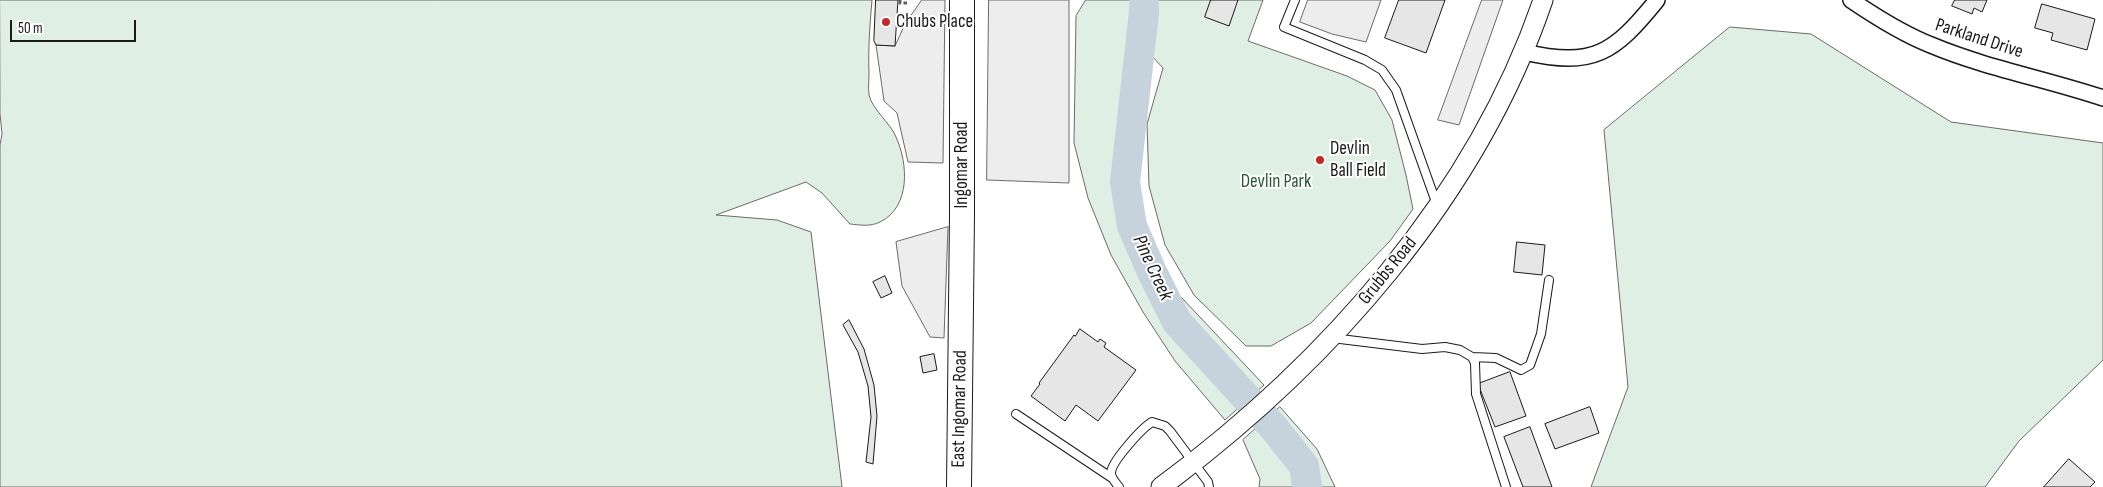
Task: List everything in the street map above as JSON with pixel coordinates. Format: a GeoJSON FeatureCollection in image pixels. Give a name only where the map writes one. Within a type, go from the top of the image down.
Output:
{"type":"FeatureCollection","features":[{"type":"Feature","properties":{"kind":"main road","name":"Ingomar Road"},"geometry":{"type":"LineString","coordinates":[[961,330],[962,0]]}},
{"type":"Feature","properties":{"kind":"main road","name":"East Ingomar Road"},"geometry":{"type":"LineString","coordinates":[[959,487],[961,330]]}},
{"type":"Feature","properties":{"kind":"street","name":"Grubbs Road"},"geometry":{"type":"LineString","coordinates":[[1161,487],[1192,464],[1269,397],[1330,337],[1380,281],[1438,206],[1484,135],[1524,52],[1543,0]]}},
{"type":"Feature","properties":{"kind":"street"},"geometry":{"type":"LineString","coordinates":[[1524,52],[1561,58],[1575,58],[1599,52],[1623,39],[1657,0]]}},
{"type":"Feature","properties":{"kind":"street","name":"Parkland Drive"},"geometry":{"type":"LineString","coordinates":[[1851,0],[1891,26],[1930,45],[1957,55],[2103,98]]}},
{"type":"Feature","properties":{"kind":"lane"},"geometry":{"type":"LineString","coordinates":[[1295,0],[1284,27],[1365,60],[1382,70],[1396,90],[1438,206]]}},
{"type":"Feature","properties":{"kind":"lane"},"geometry":{"type":"LineString","coordinates":[[1330,337],[1422,349],[1445,347],[1460,350],[1472,357],[1496,358],[1521,370],[1530,365],[1541,334],[1549,280]]}},
{"type":"Feature","properties":{"kind":"lane"},"geometry":{"type":"LineString","coordinates":[[1472,357],[1475,363],[1476,394],[1506,487]]}},
{"type":"Feature","properties":{"kind":"lane"},"geometry":{"type":"LineString","coordinates":[[1016,414],[1112,478],[1119,487]]}},
{"type":"Feature","properties":{"kind":"lane"},"geometry":{"type":"LineString","coordinates":[[1112,478],[1112,468],[1139,432],[1152,422],[1165,426],[1170,431],[1192,464],[1208,482],[1208,487]]}},
{"type":"Feature","properties":{"kind":"path"},"geometry":{"type":"LineString","coordinates":[[900,0],[900,3],[907,3]]}},
{"type":"Feature","properties":{"kind":"green space"},"geometry":{"type":"Polygon","coordinates":[[[0,0],[872,0],[869,45],[869,95],[874,106],[894,132],[903,159],[904,184],[897,206],[890,215],[876,224],[850,224],[822,193],[806,182],[716,215],[777,220],[811,232],[842,487],[0,487],[0,145],[2,134],[0,114],[0,0]]]}},
{"type":"Feature","properties":{"kind":"green space","name":"Devlin Park"},"geometry":{"type":"Polygon","coordinates":[[[1086,0],[1263,0],[1248,41],[1347,76],[1375,90],[1392,120],[1413,209],[1390,241],[1311,323],[1271,346],[1246,346],[1194,295],[1165,245],[1149,186],[1147,124],[1163,68],[1151,55],[1127,147],[1132,220],[1164,279],[1264,385],[1225,420],[1175,361],[1143,312],[1111,255],[1088,198],[1074,143],[1076,16],[1086,0]]]}},
{"type":"Feature","properties":{"kind":"green space"},"geometry":{"type":"Polygon","coordinates":[[[1730,27],[1811,34],[1951,122],[2103,143],[2103,360],[2019,441],[1985,487],[1591,487],[1628,387],[1604,130],[1730,27]]]}},
{"type":"Feature","properties":{"kind":"green space"},"geometry":{"type":"Polygon","coordinates":[[[1280,407],[1317,449],[1335,487],[1259,487],[1260,479],[1243,440],[1280,407]]]}},
{"type":"Feature","properties":{"kind":"shaded area"},"geometry":{"type":"Polygon","coordinates":[[[922,0],[945,0],[943,163],[908,162],[897,113],[884,101],[876,45],[895,46],[905,24],[922,0]]]}},
{"type":"Feature","properties":{"kind":"shaded area"},"geometry":{"type":"Polygon","coordinates":[[[989,0],[1069,0],[1069,183],[987,180],[989,0]]]}},
{"type":"Feature","properties":{"kind":"shaded area"},"geometry":{"type":"Polygon","coordinates":[[[1308,0],[1381,0],[1366,42],[1332,34],[1300,22],[1308,0]]]}},
{"type":"Feature","properties":{"kind":"shaded area"},"geometry":{"type":"Polygon","coordinates":[[[1482,0],[1503,0],[1459,125],[1438,120],[1482,0]]]}},
{"type":"Feature","properties":{"kind":"shaded area"},"geometry":{"type":"Polygon","coordinates":[[[948,227],[944,338],[930,337],[902,286],[896,242],[948,227]]]}},
{"type":"Feature","properties":{"kind":"building","name":"Chubs Place"},"geometry":{"type":"Polygon","coordinates":[[[876,0],[898,0],[895,46],[876,45],[874,41],[876,0]]]}},
{"type":"Feature","properties":{"kind":"building"},"geometry":{"type":"Polygon","coordinates":[[[1211,0],[1238,0],[1229,26],[1205,17],[1211,0]]]}},
{"type":"Feature","properties":{"kind":"building"},"geometry":{"type":"Polygon","coordinates":[[[1399,0],[1445,0],[1426,53],[1385,38],[1399,0]]]}},
{"type":"Feature","properties":{"kind":"building"},"geometry":{"type":"Polygon","coordinates":[[[1955,0],[1987,0],[1982,12],[1974,8],[1972,14],[1952,6],[1955,0]]]}},
{"type":"Feature","properties":{"kind":"building"},"geometry":{"type":"Polygon","coordinates":[[[2042,4],[2095,19],[2087,50],[2051,40],[2053,33],[2035,28],[2042,4]]]}},
{"type":"Feature","properties":{"kind":"building"},"geometry":{"type":"Polygon","coordinates":[[[1517,242],[1545,245],[1542,275],[1514,272],[1517,242]]]}},
{"type":"Feature","properties":{"kind":"building"},"geometry":{"type":"Polygon","coordinates":[[[885,276],[892,293],[881,298],[873,282],[885,276]]]}},
{"type":"Feature","properties":{"kind":"building"},"geometry":{"type":"Polygon","coordinates":[[[849,320],[864,349],[874,385],[877,416],[873,464],[866,462],[871,417],[868,386],[858,352],[843,325],[849,320]]]}},
{"type":"Feature","properties":{"kind":"building"},"geometry":{"type":"Polygon","coordinates":[[[1080,329],[1098,342],[1100,339],[1106,343],[1104,347],[1136,370],[1098,421],[1076,405],[1065,421],[1031,396],[1080,329]]]}},
{"type":"Feature","properties":{"kind":"building"},"geometry":{"type":"Polygon","coordinates":[[[934,354],[937,370],[923,373],[920,357],[934,354]]]}},
{"type":"Feature","properties":{"kind":"building"},"geometry":{"type":"Polygon","coordinates":[[[1510,372],[1526,416],[1495,427],[1478,384],[1510,372]]]}},
{"type":"Feature","properties":{"kind":"building"},"geometry":{"type":"Polygon","coordinates":[[[1590,407],[1599,433],[1555,449],[1545,424],[1590,407]]]}},
{"type":"Feature","properties":{"kind":"building"},"geometry":{"type":"Polygon","coordinates":[[[1530,427],[1552,487],[1523,487],[1504,437],[1530,427]]]}},
{"type":"Feature","properties":{"kind":"building"},"geometry":{"type":"Polygon","coordinates":[[[2069,459],[2095,482],[2090,487],[2044,487],[2069,459]]]}},
{"type":"Feature","properties":{"kind":"waterway","name":"Pine Creek"},"geometry":{"type":"LineString","coordinates":[[1144,0],[1125,182],[1132,226],[1177,322],[1274,428],[1304,466],[1307,487]]}},
{"type":"Feature","properties":{"kind":"place","name":"Chubs Place"},"geometry":{"type":"Point","coordinates":[886,22]}},
{"type":"Feature","properties":{"kind":"place","name":"Devlin Ball Field"},"geometry":{"type":"Point","coordinates":[1320,160]}}]}
